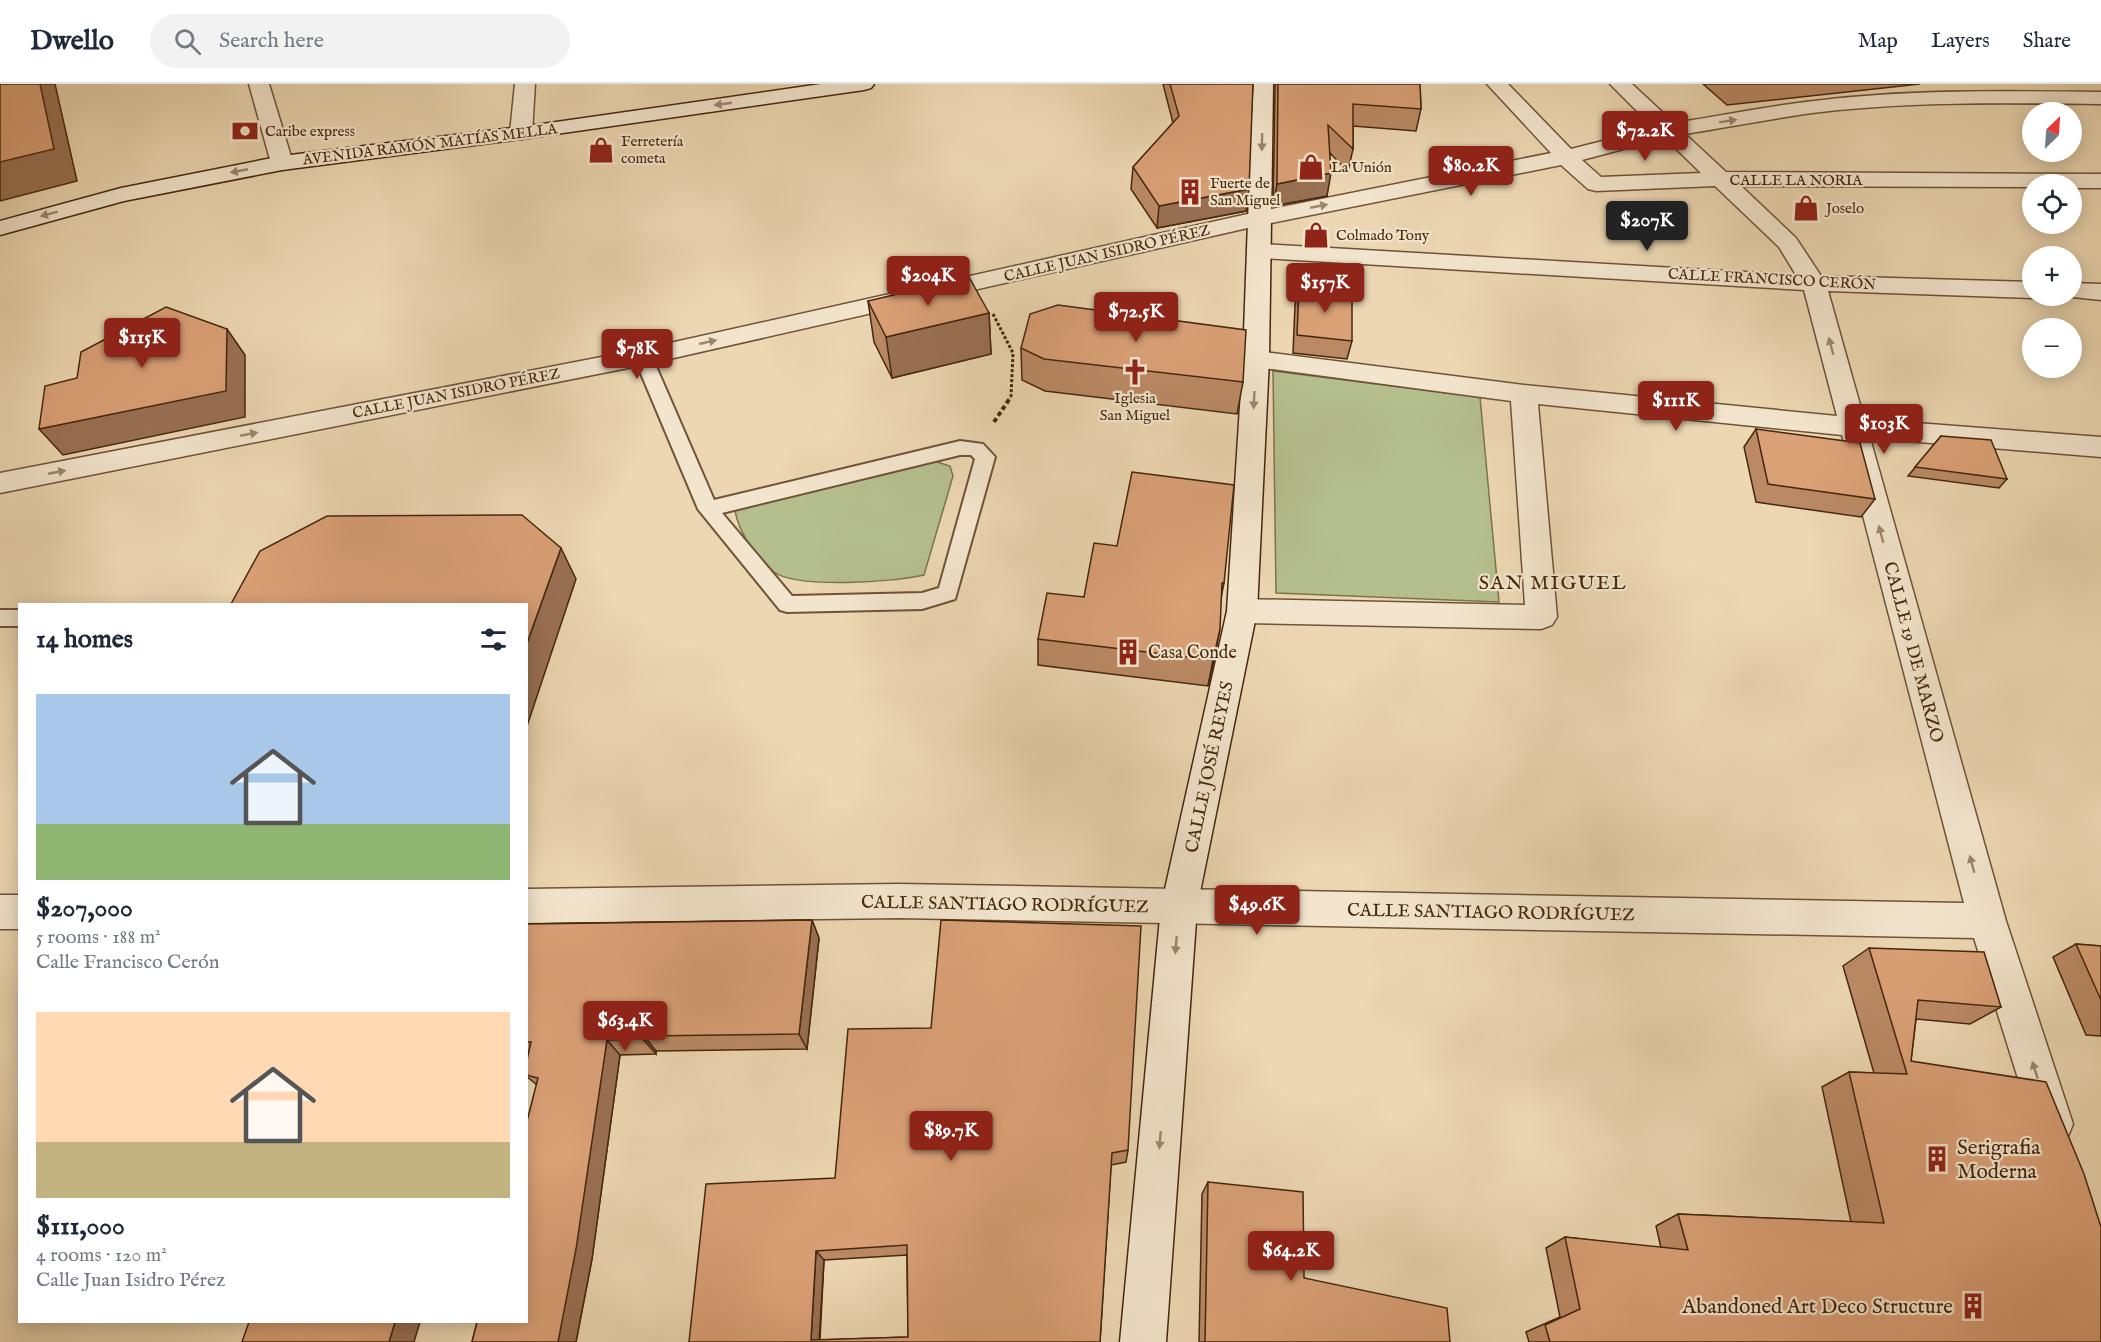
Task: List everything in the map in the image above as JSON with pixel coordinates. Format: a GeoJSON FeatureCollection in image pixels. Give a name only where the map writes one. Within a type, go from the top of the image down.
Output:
{"type":"FeatureCollection","features":[{"type":"Feature","properties":{"kind":"street"},"geometry":{"type":"LineString","coordinates":[[259,84],[282,163]]}},
{"type":"Feature","properties":{"kind":"street"},"geometry":{"type":"LineString","coordinates":[[521,133],[525,84]]}},
{"type":"Feature","properties":{"kind":"street","name":"AVENIDA RAMÓN MATÍAS MELLA"},"geometry":{"type":"LineString","coordinates":[[0,228],[121,195],[282,163],[521,133],[864,84]]}},
{"type":"Feature","properties":{"kind":"street","name":"CALLE JOSÉ REYES"},"geometry":{"type":"LineString","coordinates":[[1143,1342],[1179,907],[1242,611],[1256,359],[1263,84]]}},
{"type":"Feature","properties":{"kind":"street","name":"CALLE LA NORIA"},"geometry":{"type":"LineString","coordinates":[[1497,84],[1566,157],[1596,184],[1720,179],[2101,181]]}},
{"type":"Feature","properties":{"kind":"street","name":"CALLE 19 DE MARZO"},"geometry":{"type":"LineString","coordinates":[[1620,84],[1788,243],[1814,283],[1987,921],[2063,1156]]}},
{"type":"Feature","properties":{"kind":"street","name":"CALLE JUAN ISIDRO PÉREZ"},"geometry":{"type":"LineString","coordinates":[[0,483],[643,357],[1261,218],[1566,157],[1671,130],[1813,107],[1886,101],[1982,97],[2101,98]]}},
{"type":"Feature","properties":{"kind":"street","name":"CALLE FRANCISCO CERÓN"},"geometry":{"type":"LineString","coordinates":[[1260,251],[1814,283],[2022,290]]}},
{"type":"Feature","properties":{"kind":"street"},"geometry":{"type":"LineString","coordinates":[[2082,291],[2101,292]]}},
{"type":"Feature","properties":{"kind":"street"},"geometry":{"type":"LineString","coordinates":[[1256,359],[1524,394],[1852,427],[2101,447]]}},
{"type":"Feature","properties":{"kind":"street"},"geometry":{"type":"LineString","coordinates":[[1242,611],[1541,617],[1524,394]]}},
{"type":"Feature","properties":{"kind":"street","name":"CALLE SANTIAGO RODRÍGUEZ"},"geometry":{"type":"LineString","coordinates":[[528,906],[899,901],[1987,921]]}},
{"type":"Feature","properties":{"kind":"street"},"geometry":{"type":"LineString","coordinates":[[0,912],[18,912]]}},
{"type":"Feature","properties":{"kind":"lane"},"geometry":{"type":"LineString","coordinates":[[643,357],[708,509],[787,603],[922,602],[948,593],[985,457],[976,449],[960,448],[708,509]]}},
{"type":"Feature","properties":{"kind":"lane"},"geometry":{"type":"LineString","coordinates":[[0,618],[18,618]]}},
{"type":"Feature","properties":{"kind":"path"},"geometry":{"type":"LineString","coordinates":[[976,282],[1013,353],[1011,396],[976,449]]}},
{"type":"Feature","properties":{"kind":"green space"},"geometry":{"type":"Polygon","coordinates":[[[1273,371],[1480,397],[1499,602],[1276,593],[1273,371]]]}},
{"type":"Feature","properties":{"kind":"green space"},"geometry":{"type":"Polygon","coordinates":[[[934,461],[950,466],[953,476],[924,575],[870,582],[803,581],[786,577],[767,567],[755,553],[737,519],[735,511],[743,506],[934,461]]]}},
{"type":"Feature","properties":{"kind":"building"},"geometry":{"type":"Polygon","coordinates":[[[0,84],[40,84],[54,149],[0,162],[0,84]]]}},
{"type":"Feature","properties":{"kind":"building"},"geometry":{"type":"Polygon","coordinates":[[[1170,84],[1253,84],[1249,189],[1159,206],[1133,167],[1179,116],[1170,84]]]}},
{"type":"Feature","properties":{"kind":"building"},"geometry":{"type":"Polygon","coordinates":[[[1278,84],[1420,84],[1421,109],[1353,104],[1353,149],[1328,125],[1331,173],[1277,184],[1278,84]]]}},
{"type":"Feature","properties":{"kind":"building"},"geometry":{"type":"Polygon","coordinates":[[[969,277],[989,313],[886,337],[868,301],[969,277]]]}},
{"type":"Feature","properties":{"kind":"building"},"geometry":{"type":"Polygon","coordinates":[[[1299,287],[1352,292],[1352,341],[1297,335],[1299,287]]]}},
{"type":"Feature","properties":{"kind":"building"},"geometry":{"type":"Polygon","coordinates":[[[1058,305],[1246,330],[1243,382],[1044,359],[1021,348],[1030,314],[1058,305]]]}},
{"type":"Feature","properties":{"kind":"building"},"geometry":{"type":"Polygon","coordinates":[[[166,307],[227,329],[226,391],[39,429],[45,386],[77,378],[81,352],[166,307]]]}},
{"type":"Feature","properties":{"kind":"building"},"geometry":{"type":"Polygon","coordinates":[[[1756,429],[1860,443],[1875,499],[1768,484],[1756,429]]]}},
{"type":"Feature","properties":{"kind":"building"},"geometry":{"type":"Polygon","coordinates":[[[1941,436],[1991,440],[2007,479],[1915,467],[1941,436]]]}},
{"type":"Feature","properties":{"kind":"building"},"geometry":{"type":"Polygon","coordinates":[[[1132,472],[1234,485],[1224,583],[1222,583],[1220,629],[1213,660],[1038,639],[1047,593],[1084,597],[1094,543],[1117,546],[1132,472]]]}},
{"type":"Feature","properties":{"kind":"building"},"geometry":{"type":"Polygon","coordinates":[[[522,515],[561,548],[528,640],[528,603],[232,603],[260,551],[327,516],[522,515]]]}},
{"type":"Feature","properties":{"kind":"building"},"geometry":{"type":"Polygon","coordinates":[[[812,920],[799,1034],[644,1036],[643,1039],[607,1040],[576,1249],[558,1342],[472,1342],[477,1323],[528,1323],[528,1117],[538,1078],[528,1076],[528,1055],[531,1042],[528,1042],[528,924],[812,920]]]}},
{"type":"Feature","properties":{"kind":"building"},"geometry":{"type":"Polygon","coordinates":[[[941,920],[1141,926],[1128,1150],[1112,1153],[1100,1342],[689,1342],[706,1184],[835,1178],[848,1029],[931,1028],[941,920]],[[907,1245],[816,1251],[811,1340],[908,1337],[907,1245]]]}},
{"type":"Feature","properties":{"kind":"building"},"geometry":{"type":"Polygon","coordinates":[[[2076,944],[2101,946],[2101,1000],[2076,944]]]}},
{"type":"Feature","properties":{"kind":"building"},"geometry":{"type":"Polygon","coordinates":[[[1869,948],[1984,952],[2001,1007],[1918,1000],[1911,1061],[2046,1082],[2084,1174],[2101,1227],[2101,1342],[1550,1342],[1545,1325],[1580,1309],[1565,1237],[1688,1250],[1678,1214],[1884,1223],[1849,1072],[1907,1074],[1869,948]]]}},
{"type":"Feature","properties":{"kind":"building"},"geometry":{"type":"Polygon","coordinates":[[[1208,1182],[1303,1192],[1304,1278],[1447,1308],[1450,1342],[1205,1342],[1208,1182]]]}},
{"type":"Feature","properties":{"kind":"building"},"geometry":{"type":"Polygon","coordinates":[[[249,1323],[395,1323],[389,1342],[242,1342],[249,1323]]]}},
{"type":"Feature","properties":{"kind":"place","name":"Caribe express"},"geometry":{"type":"Point","coordinates":[245,131]}},
{"type":"Feature","properties":{"kind":"place","name":"Ferretería cometa"},"geometry":{"type":"Point","coordinates":[601,150]}},
{"type":"Feature","properties":{"kind":"place","name":"La Unión"},"geometry":{"type":"Point","coordinates":[1311,167]}},
{"type":"Feature","properties":{"kind":"place","name":"Fuerte de San Miguel"},"geometry":{"type":"Point","coordinates":[1190,192]}},
{"type":"Feature","properties":{"kind":"place","name":"Joselo"},"geometry":{"type":"Point","coordinates":[1806,208]}},
{"type":"Feature","properties":{"kind":"place","name":"Colmado Tony"},"geometry":{"type":"Point","coordinates":[1316,235]}},
{"type":"Feature","properties":{"kind":"place","name":"Iglesia San Miguel"},"geometry":{"type":"Point","coordinates":[1135,372]}},
{"type":"Feature","properties":{"kind":"place","name":"Casa Conde"},"geometry":{"type":"Point","coordinates":[1128,652]}},
{"type":"Feature","properties":{"kind":"place","name":"Serigrafia Moderna"},"geometry":{"type":"Point","coordinates":[1937,1159]}},
{"type":"Feature","properties":{"kind":"place","name":"Abandoned Art Deco Structure"},"geometry":{"type":"Point","coordinates":[1973,1306]}},
{"type":"Feature","properties":{"kind":"district","name":"SAN MIGUEL"},"geometry":{"type":"Point","coordinates":[1553,582]}}]}
